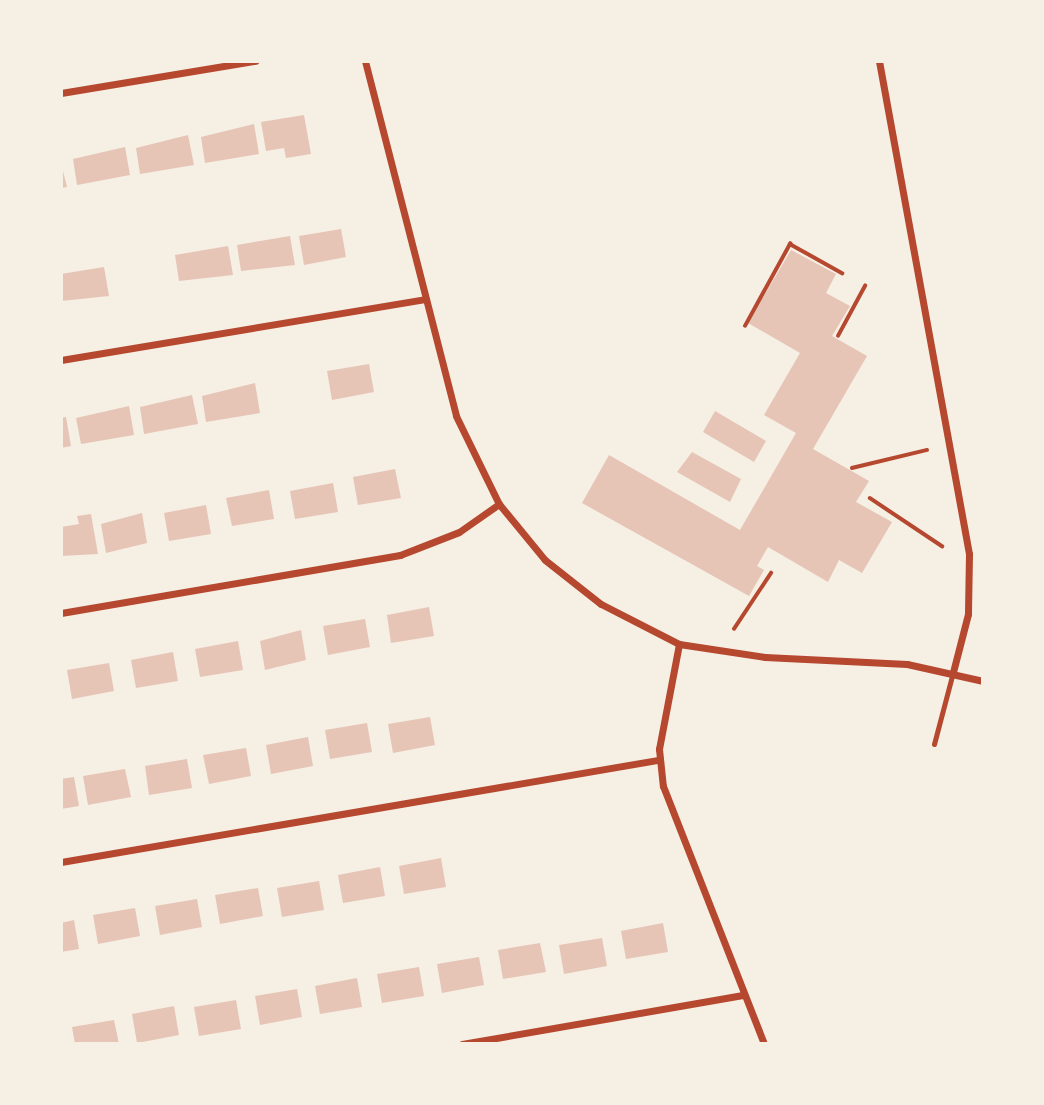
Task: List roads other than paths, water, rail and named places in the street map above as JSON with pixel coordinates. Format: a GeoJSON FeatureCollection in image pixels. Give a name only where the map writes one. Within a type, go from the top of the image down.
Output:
{"type":"FeatureCollection","features":[{"type":"Feature","properties":{"kind":"street"},"geometry":{"type":"LineString","coordinates":[[61,93],[255,61]]}},
{"type":"Feature","properties":{"kind":"street"},"geometry":{"type":"LineString","coordinates":[[365,61],[425,299],[463,435],[499,504],[569,581],[601,604],[679,644],[765,657],[863,660],[953,672],[983,681]]}},
{"type":"Feature","properties":{"kind":"street"},"geometry":{"type":"LineString","coordinates":[[879,61],[969,554],[968,614],[953,672]]}},
{"type":"Feature","properties":{"kind":"street"},"geometry":{"type":"LineString","coordinates":[[61,360],[425,299]]}},
{"type":"Feature","properties":{"kind":"street"},"geometry":{"type":"LineString","coordinates":[[61,613],[400,555],[459,532],[499,504]]}},
{"type":"Feature","properties":{"kind":"street"},"geometry":{"type":"LineString","coordinates":[[679,644],[658,760],[663,786],[764,1044]]}},
{"type":"Feature","properties":{"kind":"street"},"geometry":{"type":"LineString","coordinates":[[61,862],[658,760]]}},
{"type":"Feature","properties":{"kind":"street"},"geometry":{"type":"LineString","coordinates":[[462,1044],[743,995]]}},
{"type":"Feature","properties":{"kind":"lane"},"geometry":{"type":"LineString","coordinates":[[934,744],[953,672]]}}]}
